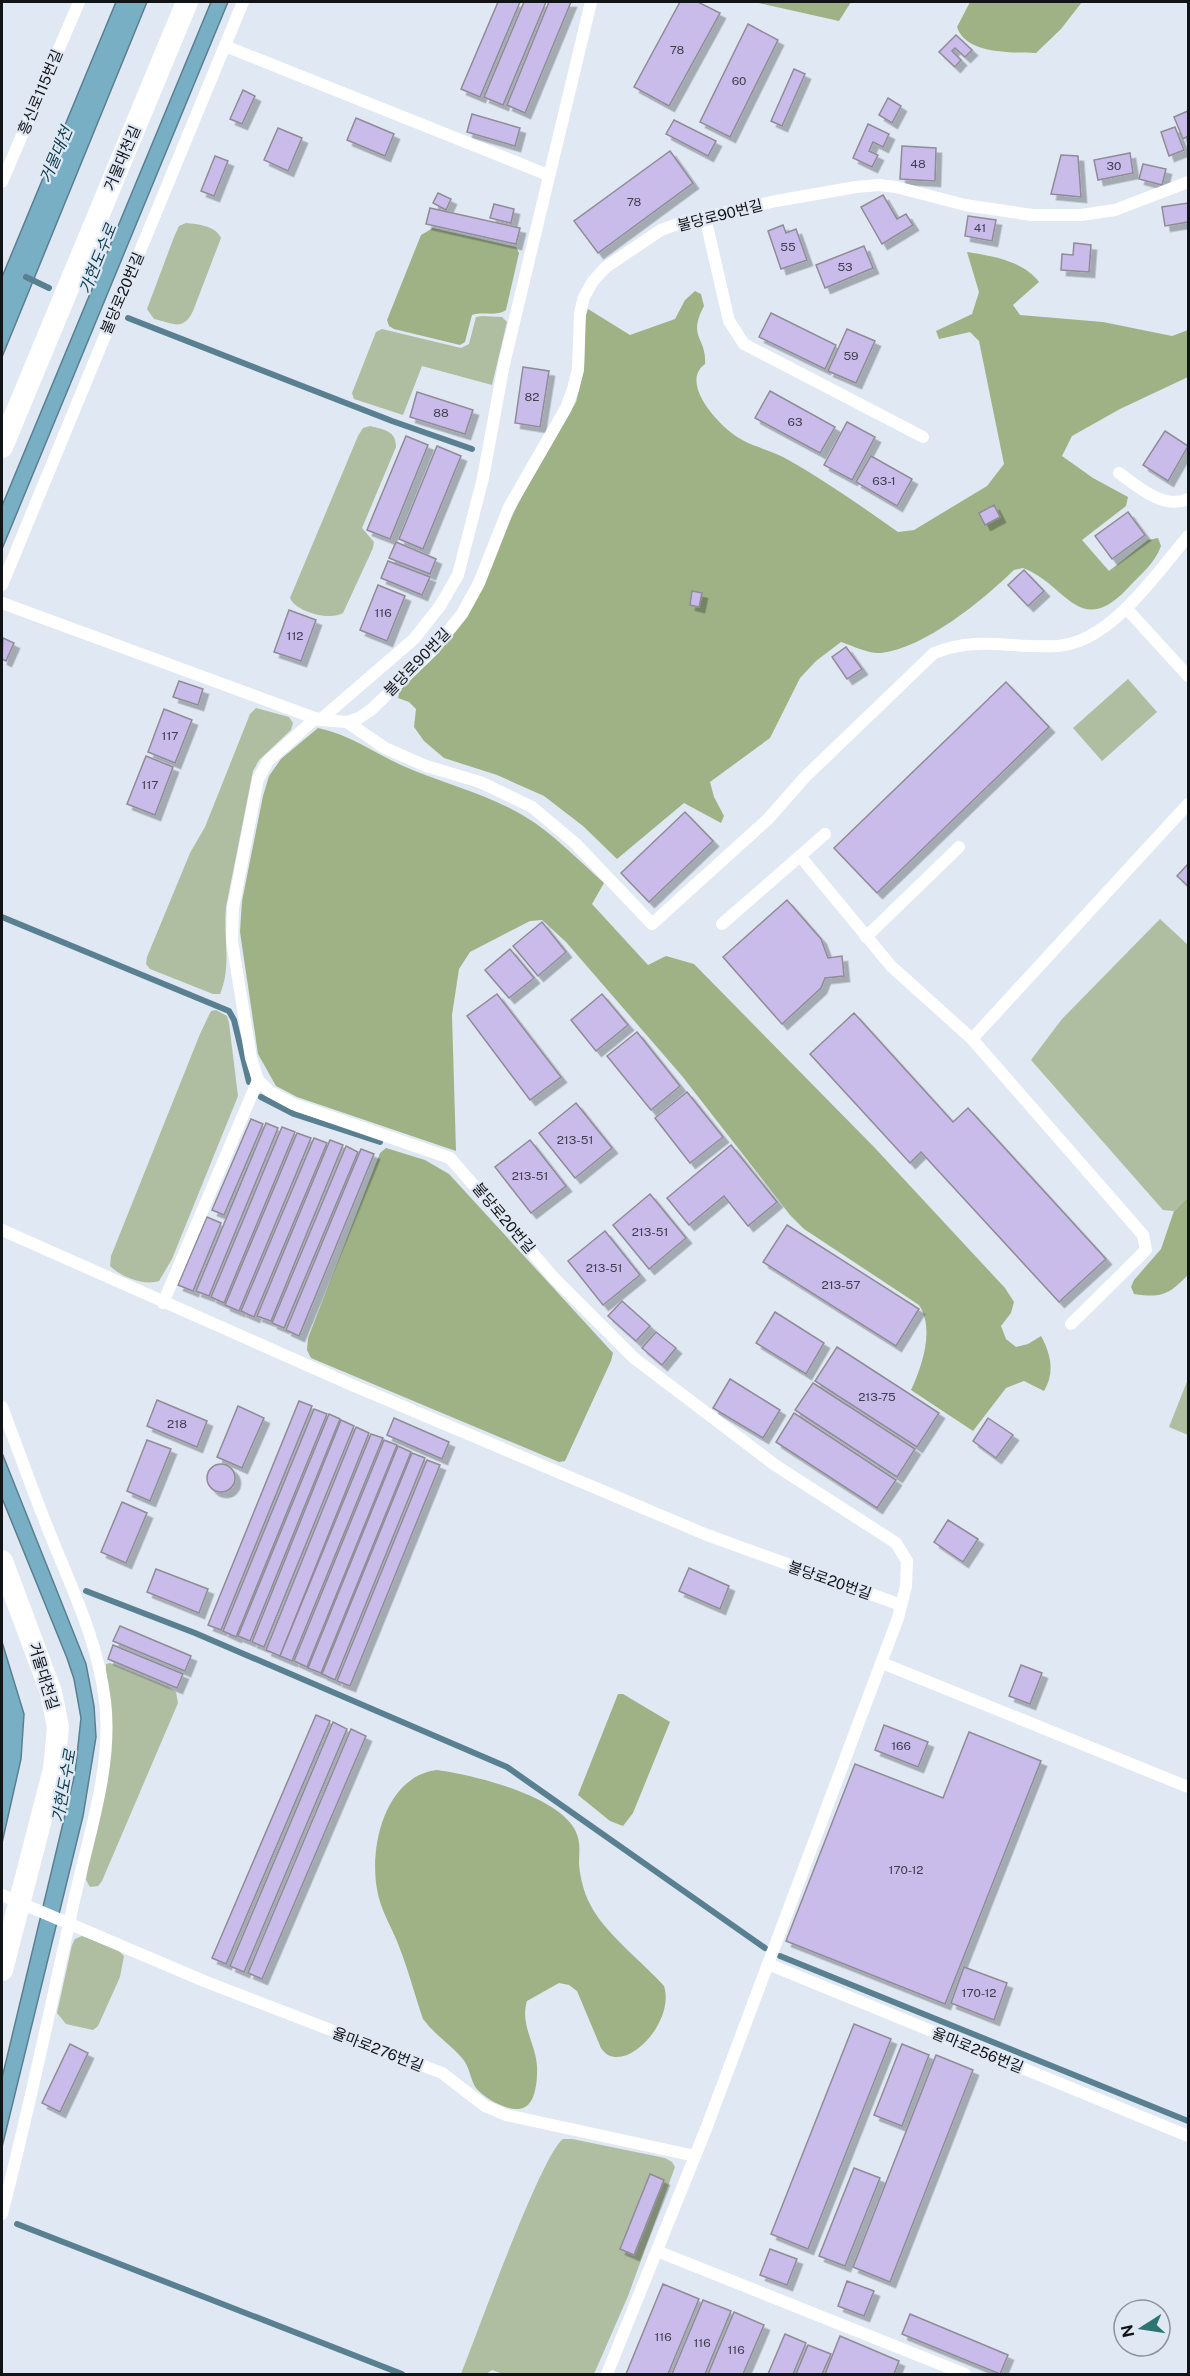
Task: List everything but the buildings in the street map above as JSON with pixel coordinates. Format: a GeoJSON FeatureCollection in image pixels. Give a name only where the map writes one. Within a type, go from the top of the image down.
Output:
{"type":"FeatureCollection","features":[{"type":"Feature","properties":{"kind":"street","name":"거물대천길"},"geometry":{"type":"LineString","coordinates":[[2,447],[187,2]]}},
{"type":"Feature","properties":{"kind":"street","name":"거물대천길"},"geometry":{"type":"LineString","coordinates":[[2,1561],[51,1692],[58,1727],[54,1769],[14,1900],[2,1970]]}},
{"type":"Feature","properties":{"kind":"lane","name":"흥신로115번길"},"geometry":{"type":"LineString","coordinates":[[2,182],[79,2]]}},
{"type":"Feature","properties":{"kind":"lane","name":"불당로20번길"},"geometry":{"type":"LineString","coordinates":[[2,585],[243,2]]}},
{"type":"Feature","properties":{"kind":"lane"},"geometry":{"type":"LineString","coordinates":[[163,1303],[258,1080],[251,1058],[232,941],[233,908],[258,779],[268,761],[414,639],[440,606],[458,575],[483,478],[504,364],[591,2]]}},
{"type":"Feature","properties":{"kind":"lane"},"geometry":{"type":"LineString","coordinates":[[225,46],[548,175]]}},
{"type":"Feature","properties":{"kind":"lane","name":"불당로90번길"},"geometry":{"type":"LineString","coordinates":[[347,722],[359,718],[372,709],[434,649],[462,614],[479,583],[509,507],[566,408],[578,369],[580,313],[584,297],[593,281],[606,267],[661,230],[705,217],[776,201],[879,184],[965,205],[1032,215],[1081,215],[1115,210],[1188,182]]}},
{"type":"Feature","properties":{"kind":"lane"},"geometry":{"type":"LineString","coordinates":[[705,217],[729,321],[744,344],[923,437]]}},
{"type":"Feature","properties":{"kind":"lane"},"geometry":{"type":"LineString","coordinates":[[1119,473],[1137,487],[1168,502],[1180,503],[1188,499]]}},
{"type":"Feature","properties":{"kind":"lane"},"geometry":{"type":"LineString","coordinates":[[2,603],[318,719],[347,722],[385,748],[426,766],[480,782],[532,807],[575,843],[652,924],[768,819],[805,777],[934,653],[956,644],[975,642],[1056,646],[1075,643],[1101,630],[1126,608],[1188,536]]}},
{"type":"Feature","properties":{"kind":"lane"},"geometry":{"type":"LineString","coordinates":[[1126,608],[1188,676]]}},
{"type":"Feature","properties":{"kind":"lane"},"geometry":{"type":"LineString","coordinates":[[972,1039],[1188,804]]}},
{"type":"Feature","properties":{"kind":"lane"},"geometry":{"type":"LineString","coordinates":[[722,924],[825,834]]}},
{"type":"Feature","properties":{"kind":"lane"},"geometry":{"type":"LineString","coordinates":[[866,937],[959,847]]}},
{"type":"Feature","properties":{"kind":"lane"},"geometry":{"type":"LineString","coordinates":[[800,856],[891,966],[972,1039],[1143,1235],[1146,1250],[1071,1324]]}},
{"type":"Feature","properties":{"kind":"lane","name":"불당로20번길"},"geometry":{"type":"LineString","coordinates":[[2,1230],[163,1303],[707,1535],[901,1605],[906,1586],[907,1561],[896,1543],[775,1465],[634,1358],[555,1279],[450,1158],[293,1104],[269,1092],[258,1080]]}},
{"type":"Feature","properties":{"kind":"lane"},"geometry":{"type":"LineString","coordinates":[[2,1407],[82,1610],[100,1665],[105,1702],[106,1738],[99,1791],[67,1922],[28,2116],[2,2214]]}},
{"type":"Feature","properties":{"kind":"lane"},"geometry":{"type":"LineString","coordinates":[[607,2374],[695,2156],[882,1663],[901,1605]]}},
{"type":"Feature","properties":{"kind":"lane"},"geometry":{"type":"LineString","coordinates":[[882,1663],[1188,1787]]}},
{"type":"Feature","properties":{"kind":"lane","name":"율마로276번길"},"geometry":{"type":"LineString","coordinates":[[14,1900],[204,1981],[442,2073],[485,2106],[506,2115],[695,2156]]}},
{"type":"Feature","properties":{"kind":"lane","name":"율마로256번길"},"geometry":{"type":"LineString","coordinates":[[768,1964],[1188,2136]]}},
{"type":"Feature","properties":{"kind":"lane"},"geometry":{"type":"LineString","coordinates":[[657,2252],[965,2374]]}},
{"type":"Feature","properties":{"kind":"green space"},"geometry":{"type":"Polygon","coordinates":[[[754,2],[851,2],[839,21],[754,2]]]}},
{"type":"Feature","properties":{"kind":"green space"},"geometry":{"type":"Polygon","coordinates":[[[970,2],[1082,2],[1061,29],[1036,53],[1003,52],[970,43],[957,27],[970,2]]]}},
{"type":"Feature","properties":{"kind":"green space"},"geometry":{"type":"Polygon","coordinates":[[[186,223],[211,228],[221,238],[193,311],[185,322],[172,324],[154,319],[147,309],[174,237],[179,226],[186,223]]]}},
{"type":"Feature","properties":{"kind":"green space"},"geometry":{"type":"Polygon","coordinates":[[[433,228],[516,247],[519,253],[506,310],[498,313],[472,315],[465,342],[460,345],[394,329],[389,326],[387,320],[421,235],[433,228]]]}},
{"type":"Feature","properties":{"kind":"green space"},"geometry":{"type":"Polygon","coordinates":[[[967,252],[1016,264],[1039,282],[1013,305],[1020,315],[1103,322],[1172,336],[1188,330],[1188,377],[1120,409],[1072,436],[1062,456],[1093,478],[1128,497],[1126,506],[1082,540],[1109,571],[1148,540],[1158,538],[1161,546],[1155,558],[1127,589],[1111,603],[1097,609],[1084,609],[1023,568],[1014,570],[970,608],[916,642],[898,649],[876,653],[841,642],[816,661],[800,678],[770,738],[710,782],[714,797],[724,816],[721,823],[684,803],[617,859],[583,826],[544,796],[497,775],[444,758],[424,741],[414,727],[416,709],[409,702],[398,698],[400,689],[452,636],[524,492],[576,402],[584,370],[585,318],[588,309],[630,335],[675,319],[685,300],[695,291],[701,294],[704,306],[699,317],[697,331],[705,355],[705,364],[698,372],[696,381],[703,401],[718,421],[739,438],[783,457],[813,474],[898,532],[914,530],[987,486],[1004,464],[979,341],[970,332],[939,339],[936,331],[972,314],[979,292],[967,252]]]}},
{"type":"Feature","properties":{"kind":"green space"},"geometry":{"type":"Polygon","coordinates":[[[476,317],[502,317],[507,322],[492,385],[422,366],[403,415],[354,399],[352,393],[376,332],[382,329],[461,348],[469,344],[476,317]]]}},
{"type":"Feature","properties":{"kind":"green space"},"geometry":{"type":"Polygon","coordinates":[[[370,426],[391,434],[396,447],[362,528],[374,542],[373,548],[343,613],[330,616],[314,614],[293,603],[290,598],[358,436],[363,428],[370,426]]]}},
{"type":"Feature","properties":{"kind":"green space"},"geometry":{"type":"Polygon","coordinates":[[[1128,679],[1157,712],[1102,761],[1073,728],[1128,679]]]}},
{"type":"Feature","properties":{"kind":"green space"},"geometry":{"type":"Polygon","coordinates":[[[256,708],[289,717],[293,723],[291,730],[259,760],[253,771],[226,907],[226,973],[220,994],[213,994],[150,969],[146,964],[147,957],[190,853],[205,827],[250,714],[256,708]]]}},
{"type":"Feature","properties":{"kind":"green space"},"geometry":{"type":"Polygon","coordinates":[[[318,728],[350,739],[401,765],[494,801],[524,816],[556,839],[604,883],[592,904],[648,965],[666,956],[694,964],[874,1147],[1005,1288],[1014,1302],[1011,1313],[1001,1326],[1006,1339],[1016,1347],[1028,1344],[1041,1336],[1047,1350],[1051,1370],[1044,1391],[1024,1381],[1006,1388],[973,1431],[911,1390],[925,1348],[926,1325],[919,1305],[804,1229],[790,1215],[682,1076],[566,942],[542,920],[530,921],[470,952],[459,969],[452,1015],[456,1151],[297,1097],[276,1086],[258,1054],[240,932],[242,901],[269,776],[281,759],[318,728]]]}},
{"type":"Feature","properties":{"kind":"green space"},"geometry":{"type":"Polygon","coordinates":[[[1160,919],[1188,945],[1188,1197],[1174,1211],[1163,1210],[1031,1060],[1062,1019],[1160,919]]]}},
{"type":"Feature","properties":{"kind":"green space"},"geometry":{"type":"Polygon","coordinates":[[[216,1010],[227,1016],[229,1023],[238,1096],[172,1259],[159,1281],[133,1280],[110,1266],[111,1256],[200,1034],[211,1011],[216,1010]]]}},
{"type":"Feature","properties":{"kind":"green space"},"geometry":{"type":"Polygon","coordinates":[[[386,1148],[425,1160],[449,1174],[613,1353],[565,1461],[559,1462],[311,1358],[307,1350],[308,1338],[380,1153],[386,1148]]]}},
{"type":"Feature","properties":{"kind":"green space"},"geometry":{"type":"Polygon","coordinates":[[[1188,1197],[1188,1275],[1164,1294],[1151,1296],[1134,1294],[1131,1287],[1134,1280],[1161,1249],[1174,1211],[1188,1197]]]}},
{"type":"Feature","properties":{"kind":"green space"},"geometry":{"type":"Polygon","coordinates":[[[1188,1379],[1188,1435],[1169,1427],[1188,1379]]]}},
{"type":"Feature","properties":{"kind":"green space"},"geometry":{"type":"Polygon","coordinates":[[[110,1663],[168,1687],[176,1692],[178,1703],[102,1881],[98,1886],[90,1887],[86,1880],[111,1712],[106,1670],[106,1664],[110,1663]]]}},
{"type":"Feature","properties":{"kind":"green space"},"geometry":{"type":"Polygon","coordinates":[[[618,1694],[623,1694],[670,1722],[633,1813],[623,1826],[610,1821],[578,1795],[618,1694]]]}},
{"type":"Feature","properties":{"kind":"green space"},"geometry":{"type":"Polygon","coordinates":[[[437,1770],[514,1789],[553,1808],[567,1819],[578,1836],[581,1879],[596,1915],[604,1926],[664,1986],[666,2001],[655,2030],[633,2052],[621,2057],[610,2056],[601,2048],[577,1991],[569,1985],[559,1983],[527,2001],[525,2020],[535,2054],[537,2077],[531,2101],[519,2109],[492,2101],[480,2092],[462,2058],[423,2019],[377,1889],[375,1871],[379,1834],[393,1799],[405,1785],[419,1775],[437,1770]]]}},
{"type":"Feature","properties":{"kind":"green space"},"geometry":{"type":"Polygon","coordinates":[[[82,1936],[118,1950],[124,1956],[120,1977],[98,2026],[93,2030],[66,2024],[57,2013],[72,1945],[75,1939],[82,1936]]]}},
{"type":"Feature","properties":{"kind":"green space"},"geometry":{"type":"Polygon","coordinates":[[[563,2139],[665,2158],[675,2167],[628,2296],[594,2374],[503,2374],[492,2370],[486,2374],[461,2374],[525,2211],[553,2152],[563,2139]]]}},
{"type":"Feature","properties":{"kind":"water","name":"거물대천"},"geometry":{"type":"Polygon","coordinates":[[[116,2],[147,2],[2,357],[2,277],[116,2]]]}},
{"type":"Feature","properties":{"kind":"water"},"geometry":{"type":"Polygon","coordinates":[[[211,2],[228,2],[2,549],[2,506],[211,2]]]}},
{"type":"Feature","properties":{"kind":"water"},"geometry":{"type":"Polygon","coordinates":[[[2,1453],[86,1664],[94,1706],[96,1737],[83,1816],[2,2147],[2,2078],[75,1773],[81,1718],[74,1679],[67,1658],[2,1498],[2,1453]]]}},
{"type":"Feature","properties":{"kind":"water"},"geometry":{"type":"Polygon","coordinates":[[[2,1642],[24,1714],[21,1759],[2,1843],[2,1642]]]}},
{"type":"Feature","properties":{"kind":"waterway"},"geometry":{"type":"LineString","coordinates":[[26,277],[49,288]]}},
{"type":"Feature","properties":{"kind":"waterway"},"geometry":{"type":"LineString","coordinates":[[128,318],[392,421],[472,449]]}},
{"type":"Feature","properties":{"kind":"waterway"},"geometry":{"type":"LineString","coordinates":[[2,917],[229,1011],[234,1020],[249,1082]]}},
{"type":"Feature","properties":{"kind":"waterway"},"geometry":{"type":"LineString","coordinates":[[261,1097],[294,1114],[380,1142]]}},
{"type":"Feature","properties":{"kind":"waterway"},"geometry":{"type":"LineString","coordinates":[[86,1591],[195,1633],[507,1767],[765,1948]]}},
{"type":"Feature","properties":{"kind":"waterway"},"geometry":{"type":"LineString","coordinates":[[780,1956],[1188,2121]]}},
{"type":"Feature","properties":{"kind":"waterway"},"geometry":{"type":"LineString","coordinates":[[17,2224],[402,2374]]}},
{"type":"Feature","properties":{"kind":"water label","name":"가현도수로"},"geometry":{"type":"Point","coordinates":[98,259]}},
{"type":"Feature","properties":{"kind":"water label","name":"가현도수로"},"geometry":{"type":"Point","coordinates":[64,1786]}}]}
